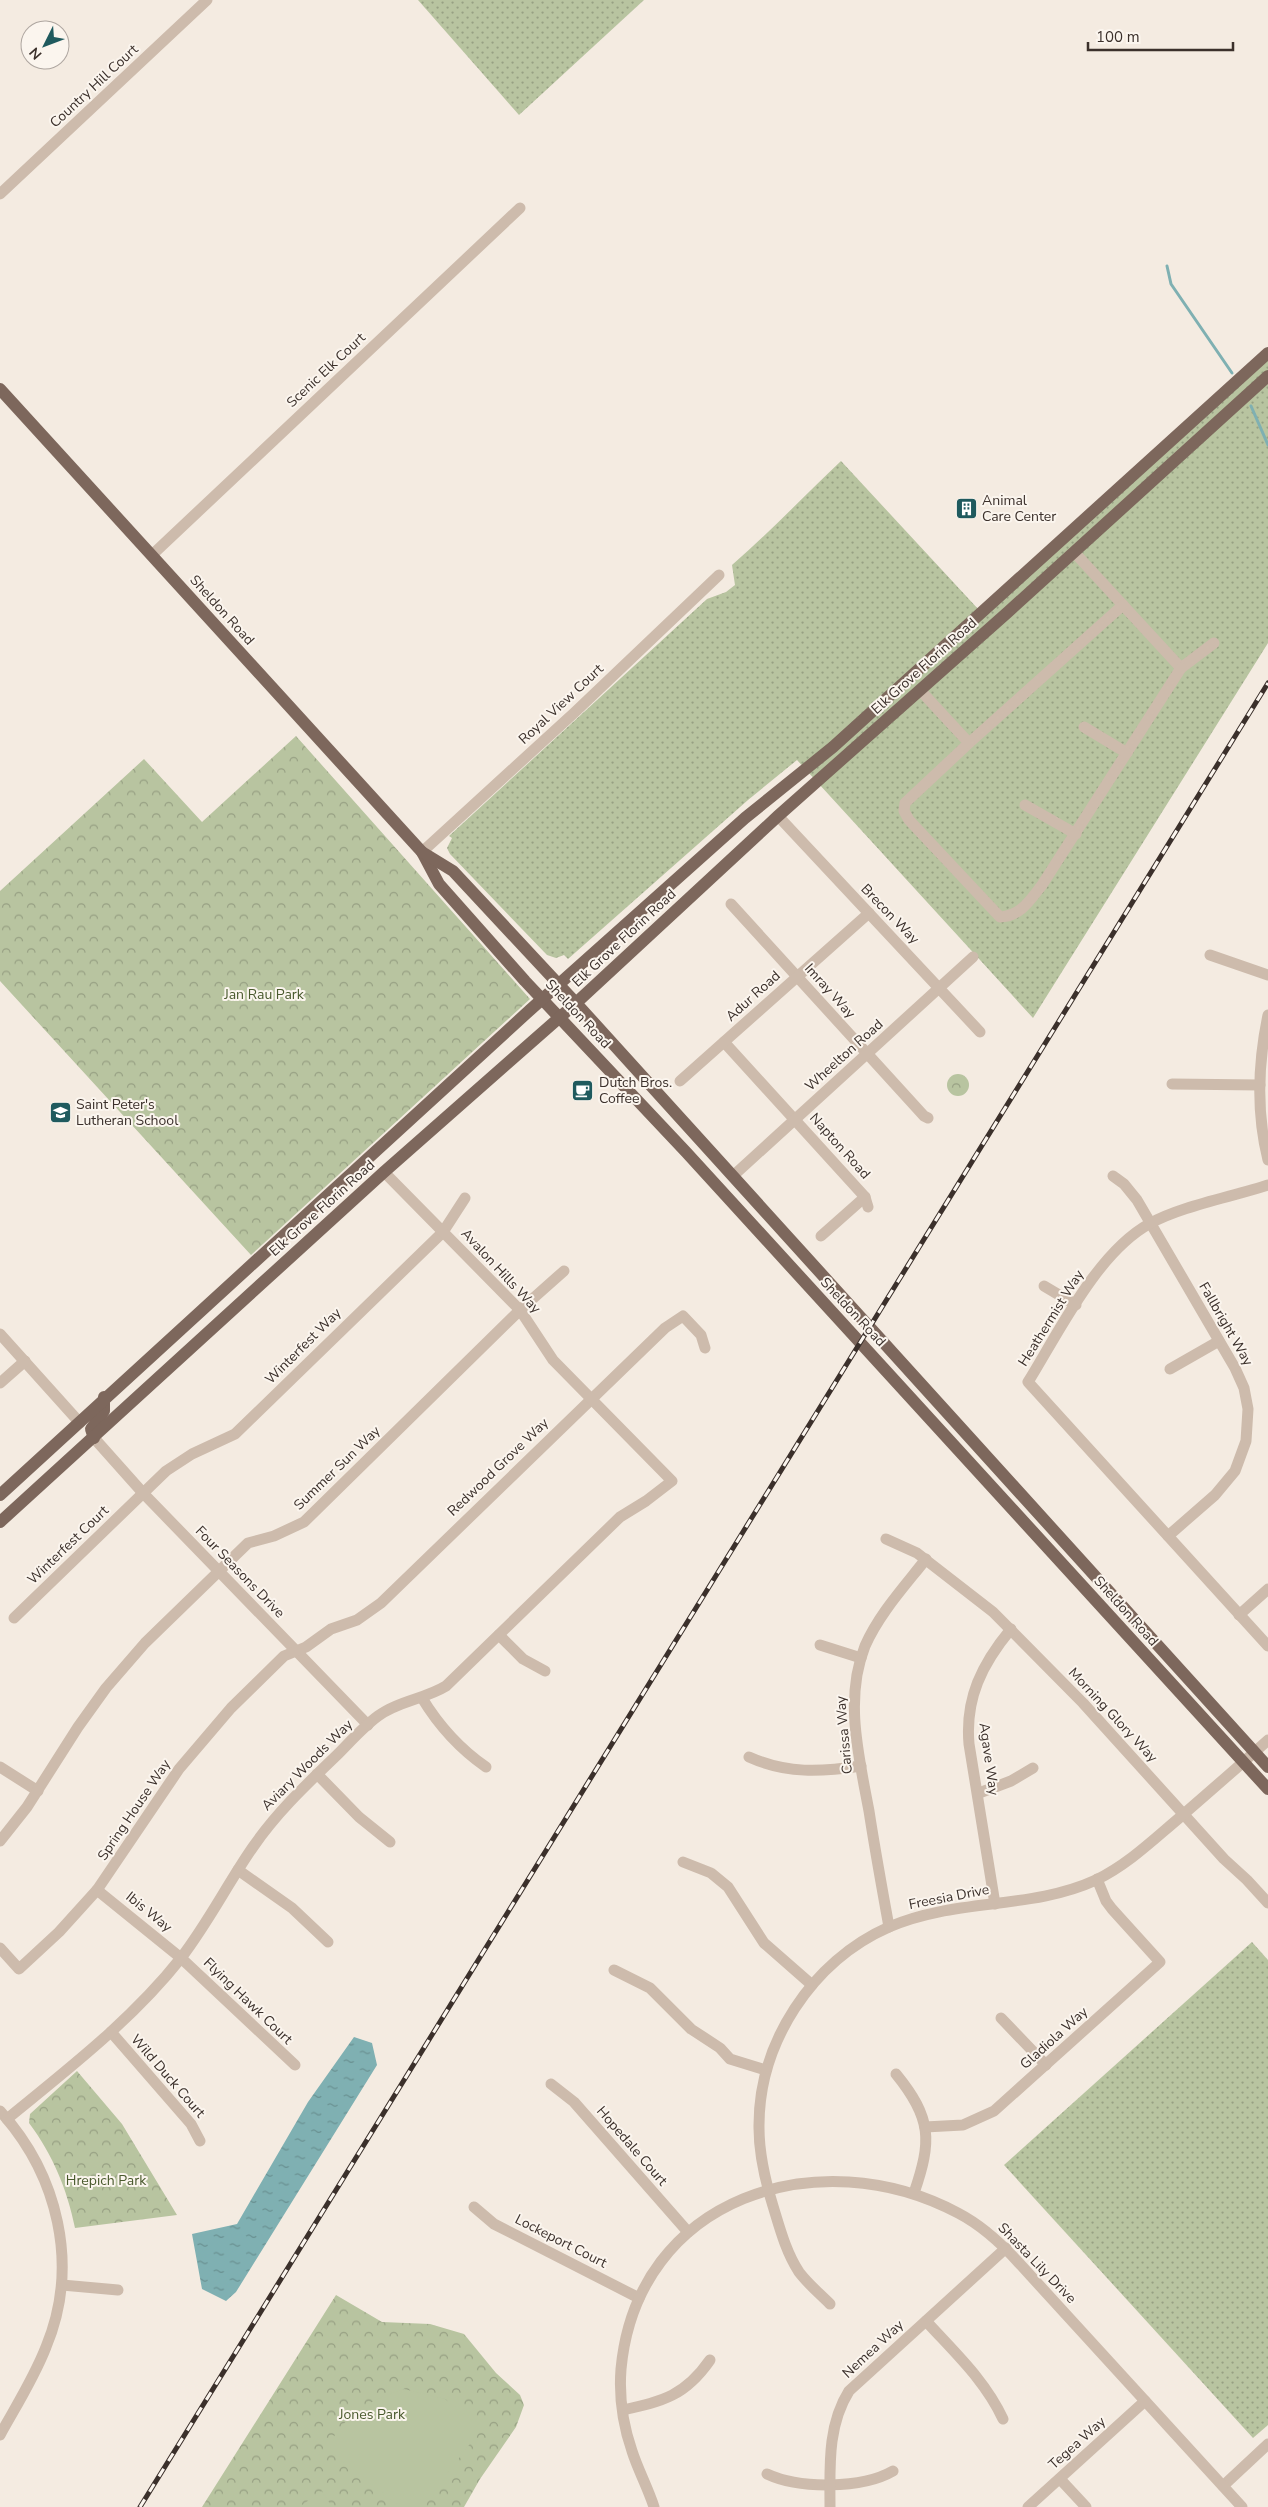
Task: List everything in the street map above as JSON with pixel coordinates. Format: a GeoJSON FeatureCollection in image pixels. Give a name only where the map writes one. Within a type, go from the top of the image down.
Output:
{"type":"FeatureCollection","features":[{"type":"Feature","properties":{"kind":"main road","name":"Elk Grove Florin Road"},"geometry":{"type":"LineString","coordinates":[[0,1495],[80,1423],[104,1397],[544,999],[745,818],[833,747],[1268,353]]}},
{"type":"Feature","properties":{"kind":"main road","name":"Elk Grove Florin Road"},"geometry":{"type":"LineString","coordinates":[[1,1521],[384,1172],[576,1003],[778,816],[1042,581],[1268,376]]}},
{"type":"Feature","properties":{"kind":"main road","name":"Sheldon Road"},"geometry":{"type":"LineString","coordinates":[[0,389],[422,852],[439,884],[1268,1789]]}},
{"type":"Feature","properties":{"kind":"main road"},"geometry":{"type":"LineString","coordinates":[[1042,581],[1056,556],[1059,542]]}},
{"type":"Feature","properties":{"kind":"main road"},"geometry":{"type":"LineString","coordinates":[[778,816],[775,812],[776,804],[784,797],[786,786]]}},
{"type":"Feature","properties":{"kind":"main road","name":"Sheldon Road"},"geometry":{"type":"LineString","coordinates":[[422,852],[454,871],[560,985],[1268,1767]]}},
{"type":"Feature","properties":{"kind":"main road"},"geometry":{"type":"LineString","coordinates":[[686,1152],[698,1155],[729,1187],[758,1203]]}},
{"type":"Feature","properties":{"kind":"main road"},"geometry":{"type":"LineString","coordinates":[[94,1438],[92,1429],[104,1412],[104,1397]]}},
{"type":"Feature","properties":{"kind":"main road"},"geometry":{"type":"LineString","coordinates":[[1,1521],[10,1497],[70,1443],[79,1433],[80,1423]]}},
{"type":"Feature","properties":{"kind":"street","name":"Country Hill Court"},"geometry":{"type":"LineString","coordinates":[[0,194],[208,0]]}},
{"type":"Feature","properties":{"kind":"street","name":"Scenic Elk Court"},"geometry":{"type":"LineString","coordinates":[[152,555],[520,208]]}},
{"type":"Feature","properties":{"kind":"street"},"geometry":{"type":"LineString","coordinates":[[1074,552],[1181,668]]}},
{"type":"Feature","properties":{"kind":"street","name":"Royal View Court"},"geometry":{"type":"LineString","coordinates":[[422,852],[581,707],[719,575]]}},
{"type":"Feature","properties":{"kind":"street"},"geometry":{"type":"LineString","coordinates":[[1123,605],[905,803],[904,811],[909,820],[991,910],[1000,916],[1011,916],[1021,910],[1042,885],[1181,668],[1214,643]]}},
{"type":"Feature","properties":{"kind":"street"},"geometry":{"type":"LineString","coordinates":[[920,690],[969,743]]}},
{"type":"Feature","properties":{"kind":"street"},"geometry":{"type":"LineString","coordinates":[[1084,728],[1127,753]]}},
{"type":"Feature","properties":{"kind":"street"},"geometry":{"type":"LineString","coordinates":[[1025,804],[1076,834]]}},
{"type":"Feature","properties":{"kind":"street","name":"Brecon Way"},"geometry":{"type":"LineString","coordinates":[[778,816],[980,1032]]}},
{"type":"Feature","properties":{"kind":"street","name":"Imray Way"},"geometry":{"type":"LineString","coordinates":[[731,904],[867,1054],[928,1118]]}},
{"type":"Feature","properties":{"kind":"street","name":"Adur Road"},"geometry":{"type":"LineString","coordinates":[[680,1081],[869,913]]}},
{"type":"Feature","properties":{"kind":"street"},"geometry":{"type":"LineString","coordinates":[[1210,955],[1268,975]]}},
{"type":"Feature","properties":{"kind":"street","name":"Wheelton Road"},"geometry":{"type":"LineString","coordinates":[[734,1176],[973,957]]}},
{"type":"Feature","properties":{"kind":"street"},"geometry":{"type":"LineString","coordinates":[[1268,1015],[1260,1085],[1262,1124],[1268,1160]]}},
{"type":"Feature","properties":{"kind":"street","name":"Napton Road"},"geometry":{"type":"LineString","coordinates":[[724,1042],[867,1202],[821,1236]]}},
{"type":"Feature","properties":{"kind":"street"},"geometry":{"type":"LineString","coordinates":[[1172,1084],[1260,1085]]}},
{"type":"Feature","properties":{"kind":"street","name":"Avalon Hills Way"},"geometry":{"type":"LineString","coordinates":[[384,1172],[520,1310],[554,1360],[672,1481]]}},
{"type":"Feature","properties":{"kind":"street","name":"Fallbright Way"},"geometry":{"type":"LineString","coordinates":[[1113,1176],[1131,1192],[1220,1341],[1244,1388],[1249,1420],[1246,1441],[1240,1461],[1229,1480],[1168,1536]]}},
{"type":"Feature","properties":{"kind":"street","name":"Heathermist Way"},"geometry":{"type":"LineString","coordinates":[[1268,1186],[1171,1215],[1150,1224],[1128,1238],[1110,1255],[1028,1382],[1268,1646]]}},
{"type":"Feature","properties":{"kind":"street","name":"Winterfest Way"},"geometry":{"type":"LineString","coordinates":[[143,1493],[172,1466],[192,1454],[235,1434],[443,1232],[465,1198]]}},
{"type":"Feature","properties":{"kind":"street","name":"Summer Sun Way"},"geometry":{"type":"LineString","coordinates":[[0,1841],[38,1791],[78,1727],[106,1688],[145,1643],[218,1570],[248,1543],[274,1536],[304,1522],[520,1310],[564,1271]]}},
{"type":"Feature","properties":{"kind":"street"},"geometry":{"type":"LineString","coordinates":[[1044,1286],[1076,1306]]}},
{"type":"Feature","properties":{"kind":"street","name":"Redwood Grove Way"},"geometry":{"type":"LineString","coordinates":[[296,1651],[331,1629],[356,1620],[375,1608],[665,1328],[683,1316],[701,1335],[705,1348]]}},
{"type":"Feature","properties":{"kind":"street"},"geometry":{"type":"LineString","coordinates":[[0,1334],[80,1423]]}},
{"type":"Feature","properties":{"kind":"street"},"geometry":{"type":"LineString","coordinates":[[1170,1369],[1220,1341]]}},
{"type":"Feature","properties":{"kind":"street"},"geometry":{"type":"LineString","coordinates":[[0,1383],[25,1361]]}},
{"type":"Feature","properties":{"kind":"street","name":"Four Seasons Drive"},"geometry":{"type":"LineString","coordinates":[[94,1438],[143,1493],[368,1725]]}},
{"type":"Feature","properties":{"kind":"street","name":"Aviary Woods Way"},"geometry":{"type":"LineString","coordinates":[[4,2115],[111,2032],[145,2000],[181,1958],[238,1870],[272,1822],[317,1774],[368,1725],[388,1710],[422,1698],[446,1686],[620,1517],[646,1501],[672,1481]]}},
{"type":"Feature","properties":{"kind":"street","name":"Winterfest Court"},"geometry":{"type":"LineString","coordinates":[[14,1618],[143,1493]]}},
{"type":"Feature","properties":{"kind":"street","name":"Morning Glory Way"},"geometry":{"type":"LineString","coordinates":[[886,1539],[909,1548],[926,1559],[993,1612],[1011,1629],[1089,1710],[1224,1859],[1268,1903]]}},
{"type":"Feature","properties":{"kind":"street","name":"Carissa Way"},"geometry":{"type":"LineString","coordinates":[[889,1927],[861,1766],[854,1700],[861,1658],[875,1626],[926,1559]]}},
{"type":"Feature","properties":{"kind":"street"},"geometry":{"type":"LineString","coordinates":[[1239,1614],[1268,1589]]}},
{"type":"Feature","properties":{"kind":"street","name":"Agave Way"},"geometry":{"type":"LineString","coordinates":[[995,1904],[968,1732],[972,1698],[984,1666],[1011,1629]]}},
{"type":"Feature","properties":{"kind":"street"},"geometry":{"type":"LineString","coordinates":[[499,1635],[523,1659],[545,1671]]}},
{"type":"Feature","properties":{"kind":"street"},"geometry":{"type":"LineString","coordinates":[[820,1645],[861,1658]]}},
{"type":"Feature","properties":{"kind":"street","name":"Spring House Way"},"geometry":{"type":"LineString","coordinates":[[0,1948],[19,1969],[59,1932],[97,1890],[162,1793],[204,1738],[284,1656],[296,1651]]}},
{"type":"Feature","properties":{"kind":"street"},"geometry":{"type":"LineString","coordinates":[[422,1698],[438,1723],[462,1748],[486,1767]]}},
{"type":"Feature","properties":{"kind":"street","name":"Freesia Drive"},"geometry":{"type":"LineString","coordinates":[[830,2304],[806,2281],[791,2258],[768,2191],[761,2157],[759,2127],[766,2070],[784,2027],[812,1985],[849,1951],[889,1927],[936,1913],[1060,1893],[1097,1879],[1143,1849],[1268,1740]]}},
{"type":"Feature","properties":{"kind":"street"},"geometry":{"type":"LineString","coordinates":[[749,1757],[770,1766],[793,1771],[816,1772],[861,1766]]}},
{"type":"Feature","properties":{"kind":"street"},"geometry":{"type":"LineString","coordinates":[[0,1767],[38,1791]]}},
{"type":"Feature","properties":{"kind":"street"},"geometry":{"type":"LineString","coordinates":[[978,1793],[1016,1779],[1033,1768]]}},
{"type":"Feature","properties":{"kind":"street"},"geometry":{"type":"LineString","coordinates":[[317,1774],[359,1817],[390,1842]]}},
{"type":"Feature","properties":{"kind":"street"},"geometry":{"type":"LineString","coordinates":[[683,1862],[711,1873],[728,1887],[764,1943],[812,1985]]}},
{"type":"Feature","properties":{"kind":"street"},"geometry":{"type":"LineString","coordinates":[[238,1870],[292,1908],[328,1942]]}},
{"type":"Feature","properties":{"kind":"street","name":"Gladiola Way"},"geometry":{"type":"LineString","coordinates":[[925,2127],[952,2127],[984,2117],[1003,2104],[1160,1962],[1112,1909],[1106,1901],[1097,1879]]}},
{"type":"Feature","properties":{"kind":"street","name":"Ibis Way"},"geometry":{"type":"LineString","coordinates":[[97,1890],[181,1958]]}},
{"type":"Feature","properties":{"kind":"street","name":"Flying Hawk Court"},"geometry":{"type":"LineString","coordinates":[[181,1958],[295,2066]]}},
{"type":"Feature","properties":{"kind":"street"},"geometry":{"type":"LineString","coordinates":[[614,1970],[650,1988],[691,2029],[720,2048],[730,2059],[766,2070]]}},
{"type":"Feature","properties":{"kind":"street"},"geometry":{"type":"LineString","coordinates":[[1001,2018],[1046,2066]]}},
{"type":"Feature","properties":{"kind":"street","name":"Wild Duck Court"},"geometry":{"type":"LineString","coordinates":[[111,2032],[191,2124],[200,2141]]}},
{"type":"Feature","properties":{"kind":"street"},"geometry":{"type":"LineString","coordinates":[[896,2074],[916,2100],[925,2127],[925,2162],[914,2194]]}},
{"type":"Feature","properties":{"kind":"street","name":"Hopedale Court"},"geometry":{"type":"LineString","coordinates":[[551,2084],[574,2102],[688,2232]]}},
{"type":"Feature","properties":{"kind":"street"},"geometry":{"type":"LineString","coordinates":[[0,2435],[47,2347],[55,2321],[62,2285],[61,2241],[52,2199],[38,2164],[26,2144],[4,2115]]}},
{"type":"Feature","properties":{"kind":"street","name":"Shasta Lily Drive"},"geometry":{"type":"LineString","coordinates":[[654,2507],[632,2452],[623,2410],[621,2385],[623,2350],[639,2298],[658,2265],[688,2232],[727,2205],[768,2191],[805,2182],[830,2181],[872,2184],[914,2194],[958,2213],[987,2232],[1006,2248],[1242,2507]]}},
{"type":"Feature","properties":{"kind":"street","name":"Lockeport Court"},"geometry":{"type":"LineString","coordinates":[[474,2206],[494,2224],[639,2298]]}},
{"type":"Feature","properties":{"kind":"street","name":"Nemea Way"},"geometry":{"type":"LineString","coordinates":[[830,2507],[833,2431],[843,2401],[856,2383],[1006,2248]]}},
{"type":"Feature","properties":{"kind":"street"},"geometry":{"type":"LineString","coordinates":[[62,2285],[118,2290]]}},
{"type":"Feature","properties":{"kind":"street"},"geometry":{"type":"LineString","coordinates":[[926,2321],[977,2377],[992,2397],[1003,2419]]}},
{"type":"Feature","properties":{"kind":"street"},"geometry":{"type":"LineString","coordinates":[[623,2410],[655,2403],[675,2395],[692,2383],[710,2360]]}},
{"type":"Feature","properties":{"kind":"street","name":"Tegea Way"},"geometry":{"type":"LineString","coordinates":[[1028,2507],[1145,2401]]}},
{"type":"Feature","properties":{"kind":"street"},"geometry":{"type":"LineString","coordinates":[[1223,2486],[1268,2444]]}},
{"type":"Feature","properties":{"kind":"street"},"geometry":{"type":"LineString","coordinates":[[766,2474],[790,2483],[830,2484],[871,2480],[894,2471]]}},
{"type":"Feature","properties":{"kind":"street"},"geometry":{"type":"LineString","coordinates":[[1060,2479],[1086,2507]]}},
{"type":"Feature","properties":{"kind":"green space"},"geometry":{"type":"Polygon","coordinates":[[[418,0],[644,0],[519,115],[418,0]]]}},
{"type":"Feature","properties":{"kind":"green space"},"geometry":{"type":"Polygon","coordinates":[[[1268,347],[1268,643],[1033,1018],[797,760],[748,800],[568,959],[564,955],[556,958],[547,955],[450,854],[447,848],[452,838],[449,836],[707,599],[726,592],[735,585],[732,565],[841,461],[979,610],[1268,347]]]}},
{"type":"Feature","properties":{"kind":"green space","name":"Jan Rau Park"},"geometry":{"type":"Polygon","coordinates":[[[296,736],[530,999],[251,1255],[0,981],[0,891],[144,759],[202,822],[296,736]]]}},
{"type":"Feature","properties":{"kind":"green space"},"geometry":{"type":"Polygon","coordinates":[[[958,1074],[966,1077],[969,1085],[966,1093],[958,1096],[950,1093],[947,1085],[950,1077],[958,1074]]]}},
{"type":"Feature","properties":{"kind":"green space"},"geometry":{"type":"Polygon","coordinates":[[[1252,1942],[1268,1960],[1268,2425],[1253,2438],[1004,2165],[1252,1942]]]}},
{"type":"Feature","properties":{"kind":"green space","name":"Hrepich Park"},"geometry":{"type":"Polygon","coordinates":[[[77,2071],[122,2124],[177,2215],[75,2228],[68,2200],[58,2173],[45,2147],[29,2123],[30,2114],[77,2071]]]}},
{"type":"Feature","properties":{"kind":"green space","name":"Jones Park"},"geometry":{"type":"Polygon","coordinates":[[[336,2295],[382,2322],[430,2324],[464,2334],[496,2373],[520,2395],[524,2405],[516,2427],[480,2479],[464,2507],[202,2507],[336,2295]]]}},
{"type":"Feature","properties":{"kind":"green space"},"geometry":{"type":"Polygon","coordinates":[[[404,2389],[445,2399],[482,2428],[422,2507],[401,2507],[326,2448],[343,2425],[359,2410],[367,2404],[404,2389]]]}},
{"type":"Feature","properties":{"kind":"green space"},"geometry":{"type":"Polygon","coordinates":[[[322,2491],[332,2507],[300,2507],[302,2505],[322,2491]]]}},
{"type":"Feature","properties":{"kind":"water"},"geometry":{"type":"Polygon","coordinates":[[[354,2037],[372,2043],[377,2065],[236,2292],[226,2301],[202,2289],[192,2234],[237,2224],[308,2102],[354,2037]]]}},
{"type":"Feature","properties":{"kind":"waterway"},"geometry":{"type":"LineString","coordinates":[[1167,266],[1171,284],[1232,373]]}},
{"type":"Feature","properties":{"kind":"waterway"},"geometry":{"type":"LineString","coordinates":[[1251,406],[1268,445]]}},
{"type":"Feature","properties":{"kind":"railway"},"geometry":{"type":"LineString","coordinates":[[140,2507],[1268,683]]}},
{"type":"Feature","properties":{"kind":"place","name":"Animal Care Center"},"geometry":{"type":"Point","coordinates":[966,508]}},
{"type":"Feature","properties":{"kind":"place","name":"Dutch Bros. Coffee"},"geometry":{"type":"Point","coordinates":[583,1090]}},
{"type":"Feature","properties":{"kind":"place","name":"Saint Peter's Lutheran School"},"geometry":{"type":"Point","coordinates":[60,1112]}}]}
